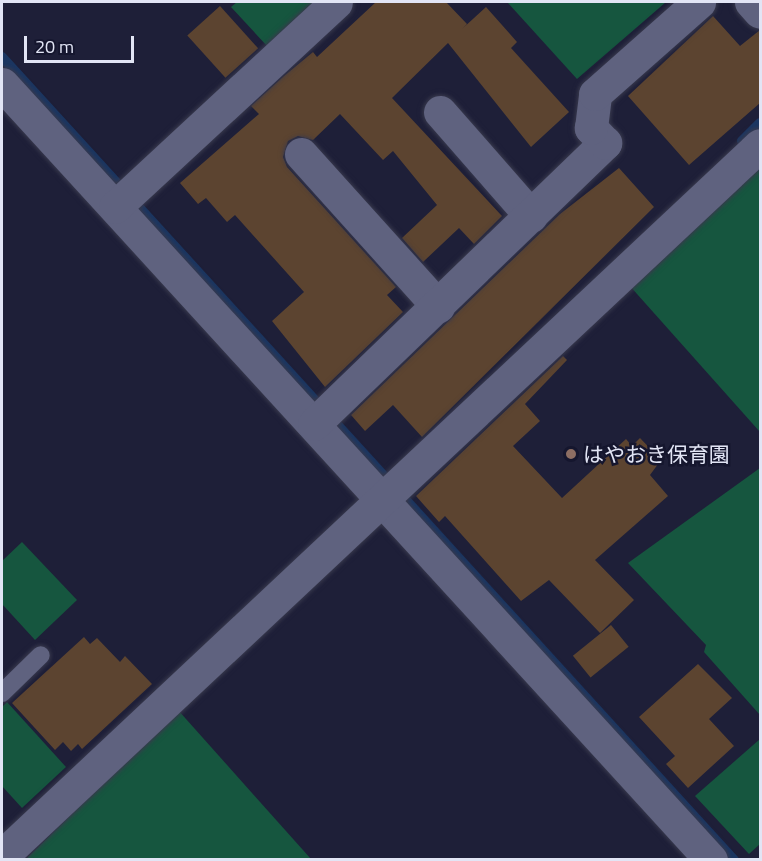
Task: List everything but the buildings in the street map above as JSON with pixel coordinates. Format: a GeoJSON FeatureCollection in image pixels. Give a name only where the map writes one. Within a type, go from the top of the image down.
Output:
{"type":"FeatureCollection","features":[{"type":"Feature","properties":{"kind":"street"},"geometry":{"type":"LineString","coordinates":[[124,198],[336,2]]}},
{"type":"Feature","properties":{"kind":"street"},"geometry":{"type":"LineString","coordinates":[[323,415],[605,143],[591,128],[595,94],[699,2]]}},
{"type":"Feature","properties":{"kind":"street"},"geometry":{"type":"LineString","coordinates":[[751,2],[760,12]]}},
{"type":"Feature","properties":{"kind":"street"},"geometry":{"type":"LineString","coordinates":[[2,84],[124,198],[323,415],[392,491],[711,860]]}},
{"type":"Feature","properties":{"kind":"street"},"geometry":{"type":"LineString","coordinates":[[440,112],[531,216]]}},
{"type":"Feature","properties":{"kind":"street"},"geometry":{"type":"LineString","coordinates":[[2,856],[760,145]]}},
{"type":"Feature","properties":{"kind":"street"},"geometry":{"type":"LineString","coordinates":[[301,154],[438,306]]}},
{"type":"Feature","properties":{"kind":"lane"},"geometry":{"type":"LineString","coordinates":[[2,693],[41,655]]}},
{"type":"Feature","properties":{"kind":"green space"},"geometry":{"type":"Polygon","coordinates":[[[237,2],[316,2],[267,46],[231,7],[237,2]]]}},
{"type":"Feature","properties":{"kind":"green space"},"geometry":{"type":"Polygon","coordinates":[[[507,2],[666,2],[577,79],[507,2]]]}},
{"type":"Feature","properties":{"kind":"green space"},"geometry":{"type":"Polygon","coordinates":[[[760,163],[760,432],[629,285],[760,163]]]}},
{"type":"Feature","properties":{"kind":"green space"},"geometry":{"type":"Polygon","coordinates":[[[760,468],[760,715],[704,652],[706,645],[628,563],[760,468]]]}},
{"type":"Feature","properties":{"kind":"green space"},"geometry":{"type":"Polygon","coordinates":[[[22,542],[77,600],[35,640],[2,604],[2,561],[22,542]]]}},
{"type":"Feature","properties":{"kind":"green space"},"geometry":{"type":"Polygon","coordinates":[[[7,702],[66,767],[22,808],[2,786],[2,707],[7,702]]]}},
{"type":"Feature","properties":{"kind":"green space"},"geometry":{"type":"Polygon","coordinates":[[[178,710],[311,859],[25,860],[178,710]]]}},
{"type":"Feature","properties":{"kind":"green space"},"geometry":{"type":"Polygon","coordinates":[[[760,739],[760,844],[749,854],[695,796],[760,739]]]}},
{"type":"Feature","properties":{"kind":"waterway"},"geometry":{"type":"LineString","coordinates":[[2,57],[734,860]]}},
{"type":"Feature","properties":{"kind":"waterway"},"geometry":{"type":"LineString","coordinates":[[742,141],[760,123]]}},
{"type":"Feature","properties":{"kind":"place","name":"はやおき保育園"},"geometry":{"type":"Point","coordinates":[571,454]}}]}
